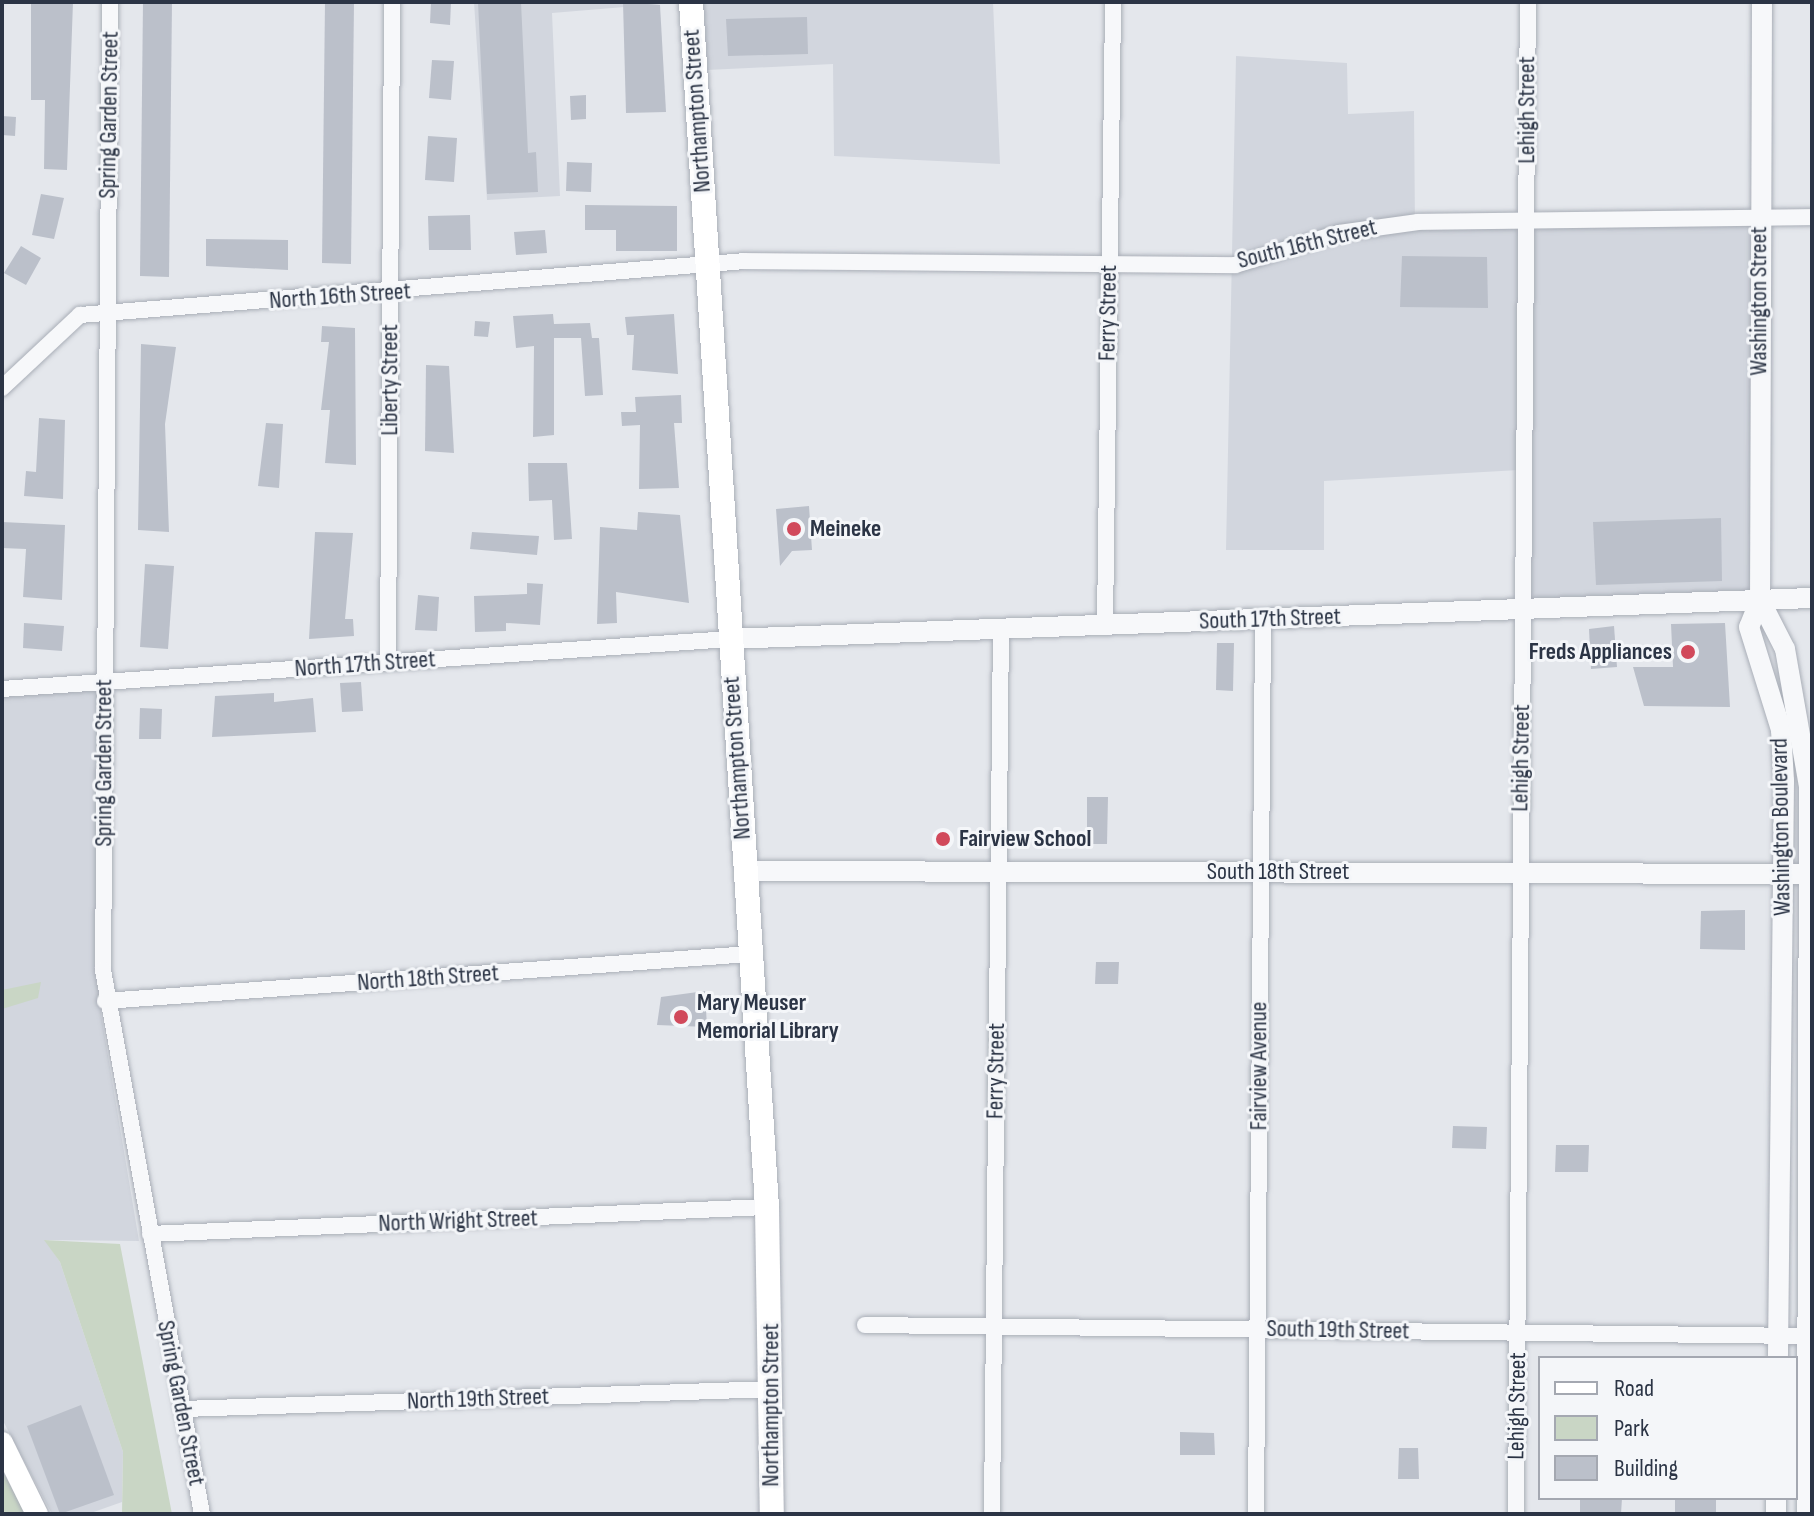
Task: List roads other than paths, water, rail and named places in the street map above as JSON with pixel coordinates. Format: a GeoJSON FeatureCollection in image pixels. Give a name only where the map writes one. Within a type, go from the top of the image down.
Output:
{"type":"FeatureCollection","features":[{"type":"Feature","properties":{"kind":"main road","name":"Northampton Street"},"geometry":{"type":"LineString","coordinates":[[691,2],[767,1207],[773,1389],[772,1514]]}},
{"type":"Feature","properties":{"kind":"main road"},"geometry":{"type":"LineString","coordinates":[[2,1443],[37,1514]]}},
{"type":"Feature","properties":{"kind":"street","name":"Spring Garden Street"},"geometry":{"type":"LineString","coordinates":[[110,2],[104,682],[105,1001],[202,1514]]}},
{"type":"Feature","properties":{"kind":"street","name":"Liberty Street"},"geometry":{"type":"LineString","coordinates":[[388,662],[392,2]]}},
{"type":"Feature","properties":{"kind":"street","name":"Ferry Street"},"geometry":{"type":"LineString","coordinates":[[1105,625],[1113,2]]}},
{"type":"Feature","properties":{"kind":"street","name":"Lehigh Street"},"geometry":{"type":"LineString","coordinates":[[1516,1514],[1528,2]]}},
{"type":"Feature","properties":{"kind":"street","name":"Washington Street"},"geometry":{"type":"LineString","coordinates":[[1760,600],[1762,2]]}},
{"type":"Feature","properties":{"kind":"street","name":"South 16th Street"},"geometry":{"type":"LineString","coordinates":[[707,268],[745,261],[1235,265],[1378,225],[1812,217]]}},
{"type":"Feature","properties":{"kind":"street","name":"North 16th Street"},"geometry":{"type":"LineString","coordinates":[[2,388],[62,324],[107,314],[707,268]]}},
{"type":"Feature","properties":{"kind":"street","name":"South 17th Street"},"geometry":{"type":"LineString","coordinates":[[729,639],[1812,598]]}},
{"type":"Feature","properties":{"kind":"street","name":"Washington Boulevard"},"geometry":{"type":"LineString","coordinates":[[1760,600],[1749,627],[1781,730],[1783,874],[1778,1356]]}},
{"type":"Feature","properties":{"kind":"street","name":"Washington Boulevard"},"geometry":{"type":"LineString","coordinates":[[1760,600],[1779,630],[1794,687],[1812,874],[1807,1514]]}},
{"type":"Feature","properties":{"kind":"street","name":"Fairview Avenue"},"geometry":{"type":"LineString","coordinates":[[1256,1514],[1263,619]]}},
{"type":"Feature","properties":{"kind":"street","name":"Ferry Street"},"geometry":{"type":"LineString","coordinates":[[992,1514],[1001,629]]}},
{"type":"Feature","properties":{"kind":"street","name":"North 17th Street"},"geometry":{"type":"LineString","coordinates":[[2,689],[729,639]]}},
{"type":"Feature","properties":{"kind":"street","name":"South 18th Street"},"geometry":{"type":"LineString","coordinates":[[744,871],[1812,874]]}},
{"type":"Feature","properties":{"kind":"street","name":"North 18th Street"},"geometry":{"type":"LineString","coordinates":[[105,1001],[750,954]]}},
{"type":"Feature","properties":{"kind":"street","name":"North Wright Street"},"geometry":{"type":"LineString","coordinates":[[150,1234],[767,1207]]}},
{"type":"Feature","properties":{"kind":"street","name":"South 19th Street"},"geometry":{"type":"LineString","coordinates":[[865,1325],[1810,1336]]}},
{"type":"Feature","properties":{"kind":"street","name":"North 19th Street"},"geometry":{"type":"LineString","coordinates":[[183,1409],[773,1389]]}},
{"type":"Feature","properties":{"kind":"place","name":"Meineke"},"geometry":{"type":"Point","coordinates":[794,529]}},
{"type":"Feature","properties":{"kind":"place","name":"Freds Appliances"},"geometry":{"type":"Point","coordinates":[1688,652]}},
{"type":"Feature","properties":{"kind":"place","name":"Fairview School"},"geometry":{"type":"Point","coordinates":[943,839]}},
{"type":"Feature","properties":{"kind":"place","name":"Mary Meuser Memorial Library"},"geometry":{"type":"Point","coordinates":[681,1017]}}]}
